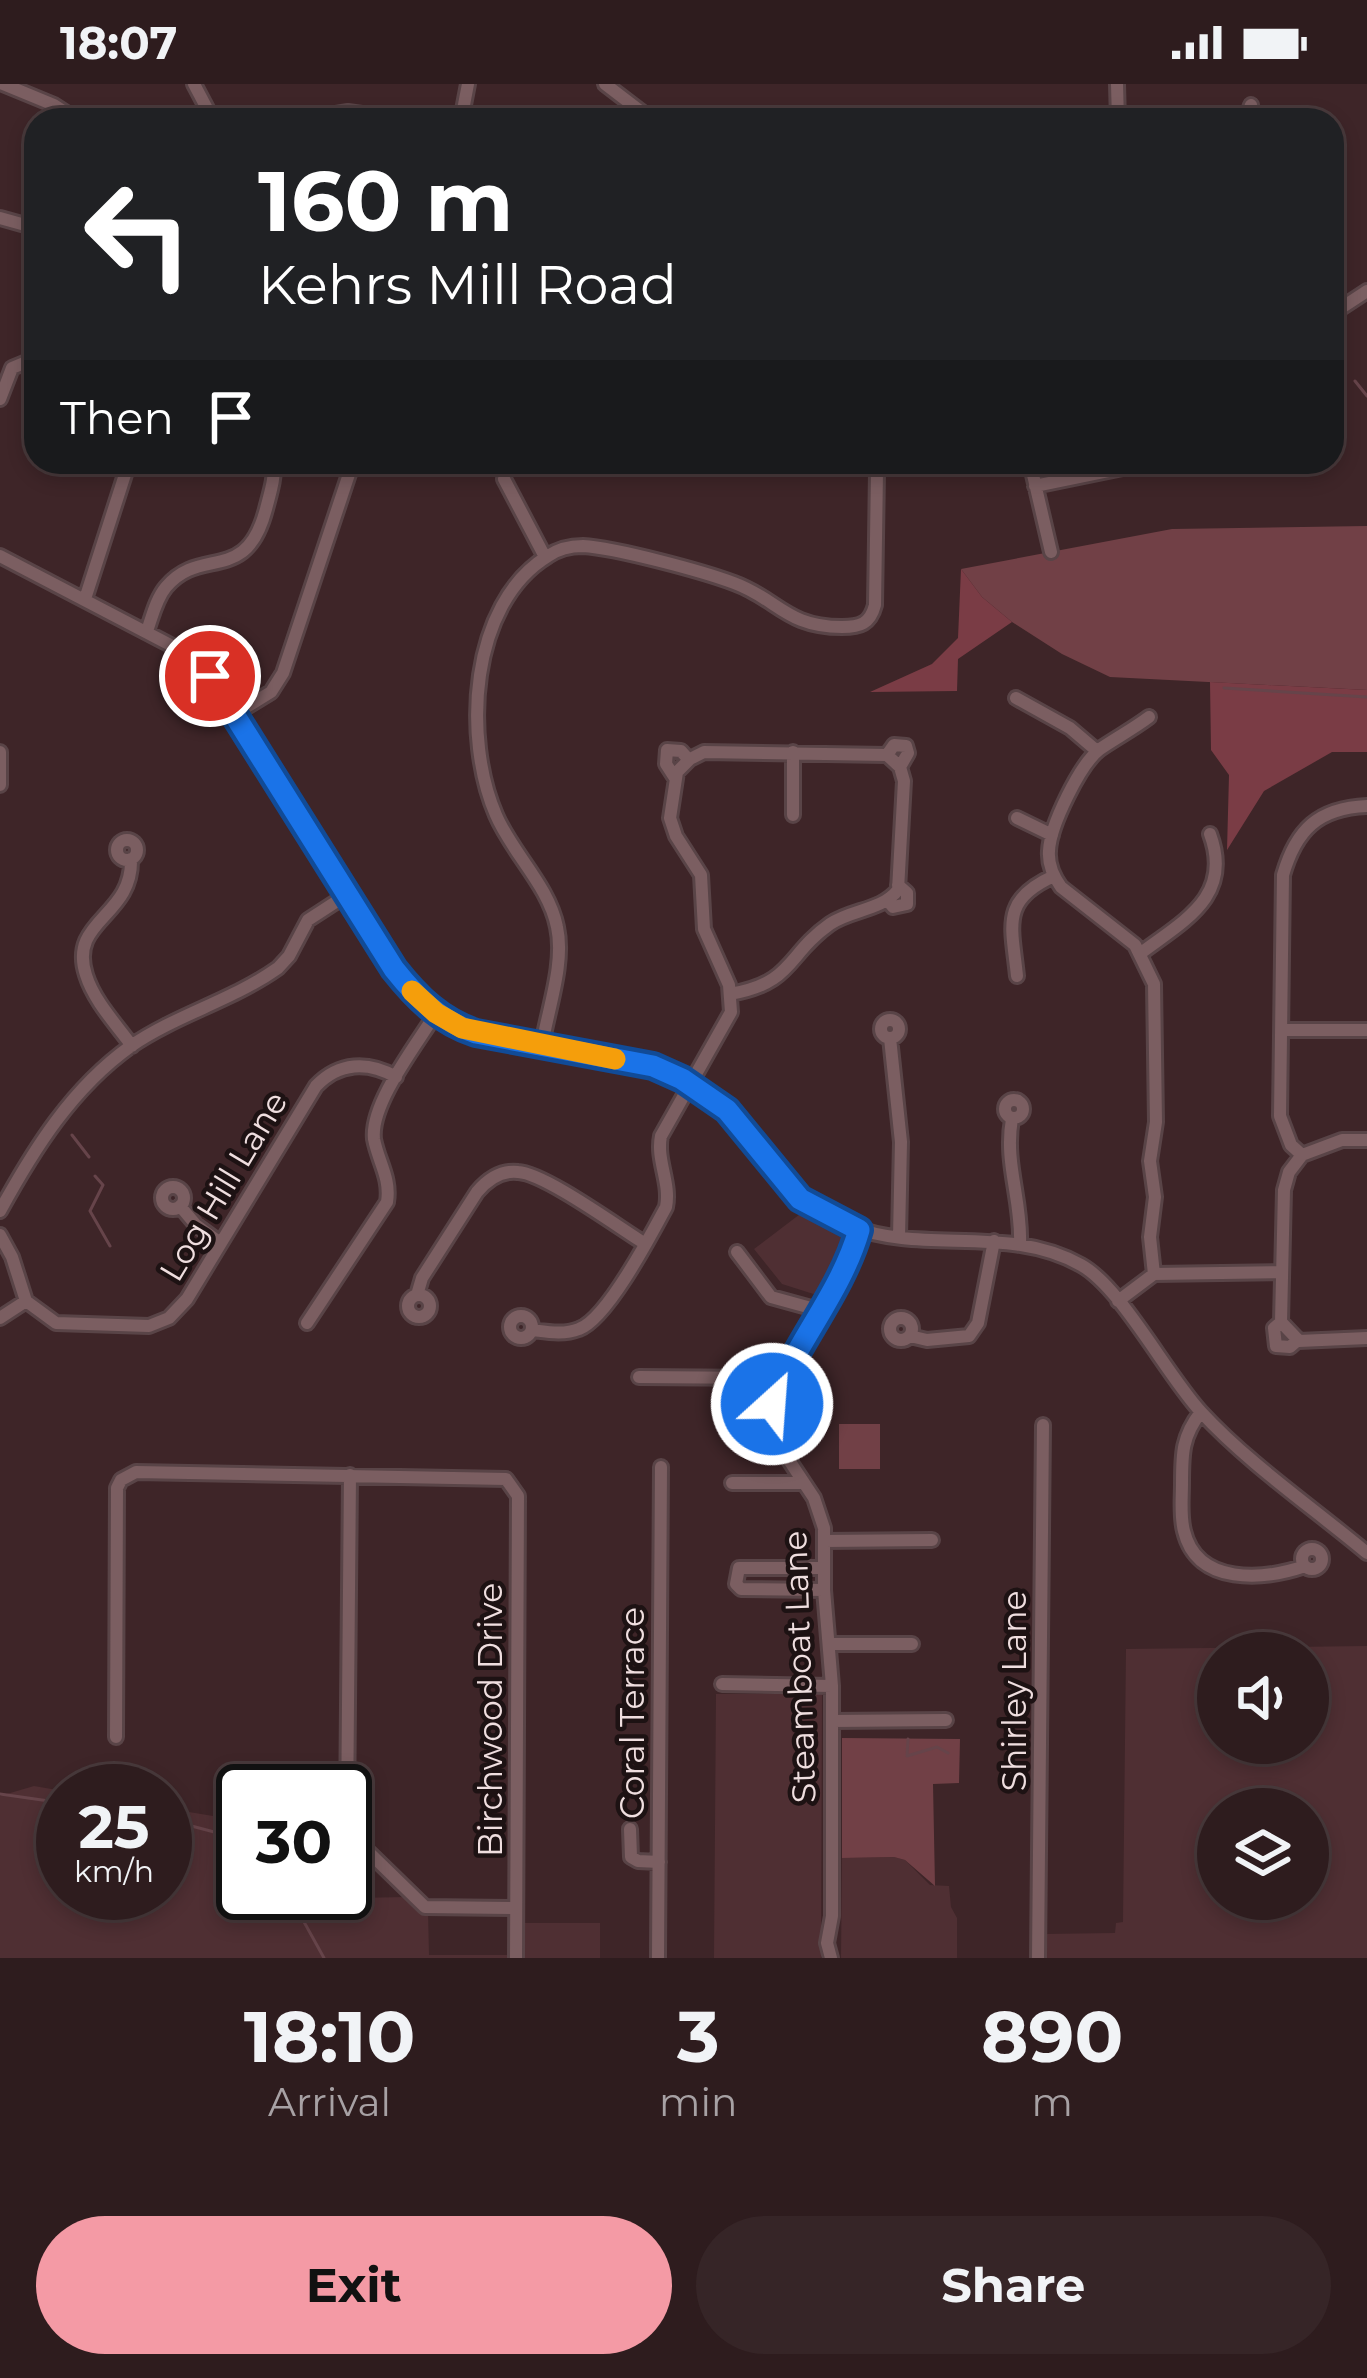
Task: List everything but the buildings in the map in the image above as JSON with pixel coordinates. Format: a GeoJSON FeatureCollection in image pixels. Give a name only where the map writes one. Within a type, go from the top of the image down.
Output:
{"type":"FeatureCollection","features":[{"type":"Feature","properties":{"kind":"street"},"geometry":{"type":"LineString","coordinates":[[2,84],[59,108]]}},
{"type":"Feature","properties":{"kind":"street"},"geometry":{"type":"LineString","coordinates":[[605,84],[636,108]]}},
{"type":"Feature","properties":{"kind":"street"},"geometry":{"type":"LineString","coordinates":[[0,398],[12,368],[24,363]]}},
{"type":"Feature","properties":{"kind":"street"},"geometry":{"type":"LineString","coordinates":[[85,599],[125,474]]}},
{"type":"Feature","properties":{"kind":"street"},"geometry":{"type":"LineString","coordinates":[[147,631],[166,586],[185,572],[236,557],[255,540],[275,474]]}},
{"type":"Feature","properties":{"kind":"street"},"geometry":{"type":"LineString","coordinates":[[235,714],[271,692],[283,673],[349,474]]}},
{"type":"Feature","properties":{"kind":"street"},"geometry":{"type":"LineString","coordinates":[[542,1045],[558,952],[557,926],[501,824],[480,769],[476,713],[488,646],[500,612],[518,584],[545,557],[573,547],[731,582],[810,625],[859,627],[871,618],[875,605],[877,474]]}},
{"type":"Feature","properties":{"kind":"street"},"geometry":{"type":"LineString","coordinates":[[1032,474],[1051,552]]}},
{"type":"Feature","properties":{"kind":"street"},"geometry":{"type":"LineString","coordinates":[[1035,486],[1094,474]]}},
{"type":"Feature","properties":{"kind":"street"},"geometry":{"type":"LineString","coordinates":[[504,479],[545,557]]}},
{"type":"Feature","properties":{"kind":"street"},"geometry":{"type":"LineString","coordinates":[[0,556],[147,631],[200,665],[394,969],[436,1013],[476,1033],[653,1066],[691,1083],[727,1110],[800,1199],[859,1230],[1020,1244],[1085,1267],[1118,1301],[1201,1412],[1367,1553]]}},
{"type":"Feature","properties":{"kind":"street"},"geometry":{"type":"LineString","coordinates":[[1016,698],[1070,728],[1097,751]]}},
{"type":"Feature","properties":{"kind":"street"},"geometry":{"type":"LineString","coordinates":[[1149,718],[1097,751],[1080,772],[1048,855],[1054,876],[1072,897],[1141,953],[1152,975],[1156,997],[1156,1122],[1150,1149],[1154,1274]]}},
{"type":"Feature","properties":{"kind":"street"},"geometry":{"type":"LineString","coordinates":[[675,778],[666,764],[667,750],[681,751],[689,760]]}},
{"type":"Feature","properties":{"kind":"street"},"geometry":{"type":"LineString","coordinates":[[0,752],[0,785]]}},
{"type":"Feature","properties":{"kind":"street"},"geometry":{"type":"LineString","coordinates":[[532,1330],[571,1332],[593,1321],[644,1243],[668,1201],[659,1152],[661,1136],[728,1023],[730,994],[704,929],[701,875],[672,826],[675,778],[689,760],[704,752],[793,752],[894,761],[904,781],[898,885],[888,901],[831,923],[770,983],[730,994]]}},
{"type":"Feature","properties":{"kind":"street"},"geometry":{"type":"LineString","coordinates":[[793,752],[793,815]]}},
{"type":"Feature","properties":{"kind":"street"},"geometry":{"type":"LineString","coordinates":[[1302,1155],[1291,1145],[1280,1116],[1283,875],[1291,848],[1322,816],[1367,806]]}},
{"type":"Feature","properties":{"kind":"street"},"geometry":{"type":"LineString","coordinates":[[1017,818],[1052,835]]}},
{"type":"Feature","properties":{"kind":"street"},"geometry":{"type":"LineString","coordinates":[[1141,953],[1193,913],[1214,884],[1218,857],[1210,834]]}},
{"type":"Feature","properties":{"kind":"street"},"geometry":{"type":"LineString","coordinates":[[131,859],[129,888],[93,927],[83,955],[91,987],[132,1046]]}},
{"type":"Feature","properties":{"kind":"street"},"geometry":{"type":"LineString","coordinates":[[1017,976],[1013,910],[1027,890],[1054,876]]}},
{"type":"Feature","properties":{"kind":"street"},"geometry":{"type":"LineString","coordinates":[[1,1207],[51,1125],[84,1088],[132,1046],[278,968],[308,920],[348,894]]}},
{"type":"Feature","properties":{"kind":"street"},"geometry":{"type":"LineString","coordinates":[[307,1323],[387,1202],[388,1179],[374,1128],[396,1077],[436,1013]]}},
{"type":"Feature","properties":{"kind":"street"},"geometry":{"type":"LineString","coordinates":[[1282,1030],[1367,1030]]}},
{"type":"Feature","properties":{"kind":"street"},"geometry":{"type":"LineString","coordinates":[[890,1037],[901,1142],[899,1237]]}},
{"type":"Feature","properties":{"kind":"street","name":"Log Hill Lane"},"geometry":{"type":"LineString","coordinates":[[26,1301],[56,1323],[140,1328],[160,1324],[187,1299],[326,1076],[362,1065],[379,1067],[396,1077]]}},
{"type":"Feature","properties":{"kind":"street"},"geometry":{"type":"LineString","coordinates":[[1012,1119],[1008,1161],[1022,1214],[1020,1244]]}},
{"type":"Feature","properties":{"kind":"street"},"geometry":{"type":"LineString","coordinates":[[1367,1140],[1342,1140],[1302,1155],[1289,1172],[1280,1273],[1288,1331],[1367,1338]]}},
{"type":"Feature","properties":{"kind":"street"},"geometry":{"type":"LineString","coordinates":[[417,1295],[422,1279],[477,1192],[504,1173],[531,1174],[644,1243]]}},
{"type":"Feature","properties":{"kind":"street"},"geometry":{"type":"LineString","coordinates":[[180,1207],[219,1242]]}},
{"type":"Feature","properties":{"kind":"street","name":"Steamboat Lane"},"geometry":{"type":"LineString","coordinates":[[832,1958],[837,1942],[832,1923],[832,1686],[822,1519],[783,1455],[770,1423],[781,1378],[847,1265],[859,1230]]}},
{"type":"Feature","properties":{"kind":"street"},"geometry":{"type":"LineString","coordinates":[[0,1235],[26,1301],[0,1322]]}},
{"type":"Feature","properties":{"kind":"street"},"geometry":{"type":"LineString","coordinates":[[910,1336],[927,1340],[970,1336],[978,1323],[994,1241]]}},
{"type":"Feature","properties":{"kind":"street"},"geometry":{"type":"LineString","coordinates":[[737,1252],[771,1297],[822,1311]]}},
{"type":"Feature","properties":{"kind":"street"},"geometry":{"type":"LineString","coordinates":[[1118,1301],[1154,1274],[1280,1273]]}},
{"type":"Feature","properties":{"kind":"street"},"geometry":{"type":"LineString","coordinates":[[639,1377],[781,1378]]}},
{"type":"Feature","properties":{"kind":"street"},"geometry":{"type":"LineString","coordinates":[[1201,1412],[1187,1430],[1183,1454],[1183,1528],[1193,1552],[1207,1565],[1233,1575],[1305,1566]]}},
{"type":"Feature","properties":{"kind":"street","name":"Shirley Lane"},"geometry":{"type":"LineString","coordinates":[[1038,1958],[1042,1425]]}},
{"type":"Feature","properties":{"kind":"street","name":"Coral Terrace"},"geometry":{"type":"LineString","coordinates":[[658,1958],[661,1467]]}},
{"type":"Feature","properties":{"kind":"street"},"geometry":{"type":"LineString","coordinates":[[116,1737],[117,1488],[121,1480],[136,1472],[350,1475],[347,1819],[352,1837],[425,1907],[517,1908]]}},
{"type":"Feature","properties":{"kind":"street","name":"Birchwood Drive"},"geometry":{"type":"LineString","coordinates":[[350,1475],[500,1476],[512,1483],[518,1496],[516,1958]]}},
{"type":"Feature","properties":{"kind":"street"},"geometry":{"type":"LineString","coordinates":[[732,1483],[804,1483]]}},
{"type":"Feature","properties":{"kind":"street"},"geometry":{"type":"LineString","coordinates":[[824,1541],[932,1540]]}},
{"type":"Feature","properties":{"kind":"street"},"geometry":{"type":"LineString","coordinates":[[824,1568],[739,1568],[736,1584],[741,1589],[824,1590]]}},
{"type":"Feature","properties":{"kind":"street"},"geometry":{"type":"LineString","coordinates":[[829,1644],[912,1644]]}},
{"type":"Feature","properties":{"kind":"street"},"geometry":{"type":"LineString","coordinates":[[722,1684],[832,1686]]}},
{"type":"Feature","properties":{"kind":"street"},"geometry":{"type":"LineString","coordinates":[[832,1721],[946,1720]]}},
{"type":"Feature","properties":{"kind":"street"},"geometry":{"type":"LineString","coordinates":[[631,1829],[632,1857],[658,1862]]}},
{"type":"Feature","properties":{"kind":"shaded area"},"geometry":{"type":"Polygon","coordinates":[[[1367,526],[1367,690],[1110,677],[1012,622],[982,597],[961,569],[1172,529],[1367,526]]]}},
{"type":"Feature","properties":{"kind":"shaded area"},"geometry":{"type":"Polygon","coordinates":[[[961,569],[982,597],[1012,622],[958,659],[957,691],[870,692],[932,664],[958,638],[961,569]]]}},
{"type":"Feature","properties":{"kind":"shaded area"},"geometry":{"type":"Polygon","coordinates":[[[1210,682],[1367,690],[1367,752],[1332,752],[1264,791],[1227,850],[1229,775],[1211,750],[1210,682]]]}},
{"type":"Feature","properties":{"kind":"shaded area"},"geometry":{"type":"Polygon","coordinates":[[[804,1211],[847,1237],[835,1279],[823,1297],[782,1284],[754,1249],[804,1211]]]}},
{"type":"Feature","properties":{"kind":"shaded area"},"geometry":{"type":"Polygon","coordinates":[[[839,1424],[880,1424],[880,1469],[839,1469],[839,1424]]]}},
{"type":"Feature","properties":{"kind":"shaded area"},"geometry":{"type":"Polygon","coordinates":[[[1329,1646],[1367,1646],[1367,1958],[1044,1958],[1044,1934],[1115,1933],[1116,1923],[1123,1922],[1126,1649],[1197,1648],[1197,1764],[1329,1764],[1329,1646]]]}},
{"type":"Feature","properties":{"kind":"shaded area"},"geometry":{"type":"Polygon","coordinates":[[[716,1694],[822,1694],[821,1958],[714,1958],[716,1694]]]}},
{"type":"Feature","properties":{"kind":"shaded area"},"geometry":{"type":"Polygon","coordinates":[[[842,1738],[960,1739],[959,1783],[933,1784],[935,1886],[905,1860],[842,1858],[842,1738]]]}},
{"type":"Feature","properties":{"kind":"shaded area"},"geometry":{"type":"Polygon","coordinates":[[[36,1786],[36,1920],[192,1920],[192,1812],[216,1816],[216,1920],[372,1920],[372,1898],[406,1897],[428,1911],[429,1955],[511,1958],[0,1958],[0,1796],[36,1786]]]}},
{"type":"Feature","properties":{"kind":"shaded area"},"geometry":{"type":"Polygon","coordinates":[[[842,1858],[905,1860],[930,1885],[949,1886],[957,1918],[957,1958],[841,1958],[842,1858]]]}},
{"type":"Feature","properties":{"kind":"shaded area"},"geometry":{"type":"Polygon","coordinates":[[[521,1923],[600,1923],[600,1958],[521,1958],[521,1923]]]}},
{"type":"Feature","properties":{"kind":"waterway"},"geometry":{"type":"LineString","coordinates":[[1355,381],[1367,396]]}},
{"type":"Feature","properties":{"kind":"waterway"},"geometry":{"type":"LineString","coordinates":[[1224,688],[1367,697]]}},
{"type":"Feature","properties":{"kind":"waterway"},"geometry":{"type":"LineString","coordinates":[[72,1135],[89,1157]]}},
{"type":"Feature","properties":{"kind":"waterway"},"geometry":{"type":"LineString","coordinates":[[95,1176],[103,1185],[90,1211],[110,1246]]}},
{"type":"Feature","properties":{"kind":"waterway"},"geometry":{"type":"LineString","coordinates":[[908,1739],[907,1756],[937,1747],[948,1753]]}},
{"type":"Feature","properties":{"kind":"waterway"},"geometry":{"type":"LineString","coordinates":[[0,1794],[36,1799]]}},
{"type":"Feature","properties":{"kind":"waterway"},"geometry":{"type":"LineString","coordinates":[[192,1826],[216,1832]]}},
{"type":"Feature","properties":{"kind":"waterway"},"geometry":{"type":"LineString","coordinates":[[303,1920],[324,1958]]}},
{"type":"Feature","properties":{"kind":"slow traffic"},"geometry":{"type":"LineString","coordinates":[[412,991],[449,1022],[476,1033],[615,1059]]}},
{"type":"Feature","properties":{"kind":"route"},"geometry":{"type":"LineString","coordinates":[[210,676],[394,969],[424,1004],[476,1033],[653,1066],[682,1079],[727,1110],[800,1199],[859,1230],[847,1265],[781,1378],[772,1404]]}}]}
